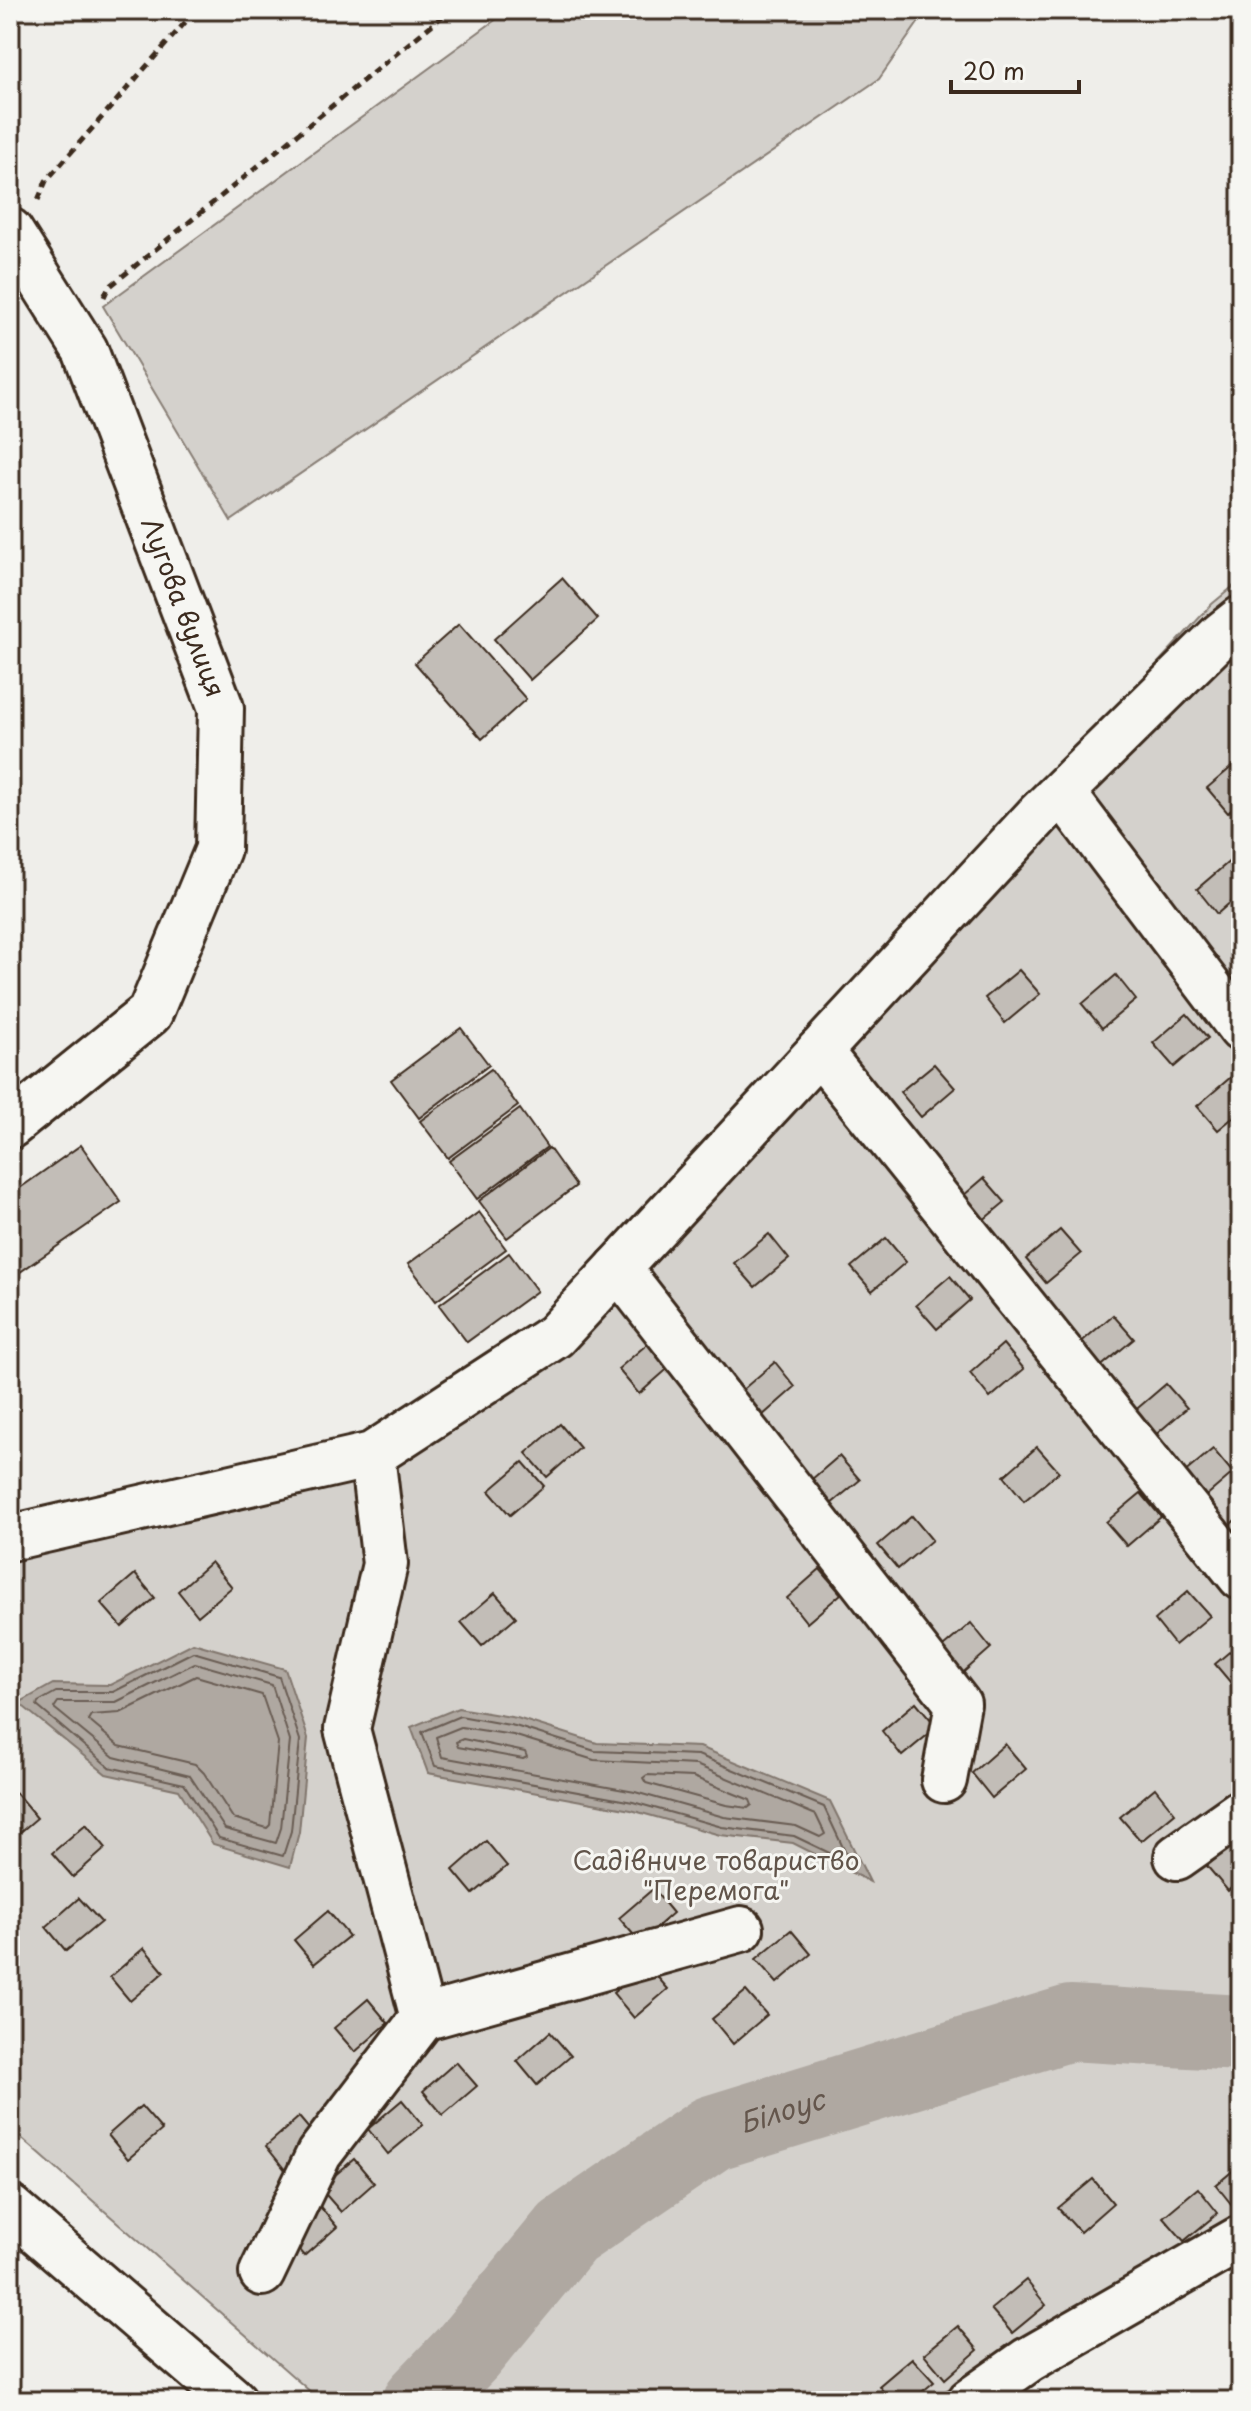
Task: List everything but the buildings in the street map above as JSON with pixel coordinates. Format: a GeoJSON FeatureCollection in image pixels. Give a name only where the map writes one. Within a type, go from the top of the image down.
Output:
{"type":"FeatureCollection","features":[{"type":"Feature","properties":{"kind":"street","name":"Лугова вулиця"},"geometry":{"type":"LineString","coordinates":[[10,1126],[150,1013],[218,849],[221,708],[85,350],[14,238]]}},
{"type":"Feature","properties":{"kind":"street"},"geometry":{"type":"LineString","coordinates":[[10,1538],[372,1455],[555,1336],[1062,792],[1222,634],[1241,619]]}},
{"type":"Feature","properties":{"kind":"street"},"geometry":{"type":"LineString","coordinates":[[1062,792],[1241,1029]]}},
{"type":"Feature","properties":{"kind":"street"},"geometry":{"type":"LineString","coordinates":[[819,1051],[1241,1577]]}},
{"type":"Feature","properties":{"kind":"street"},"geometry":{"type":"LineString","coordinates":[[618,1268],[958,1704],[944,1780]]}},
{"type":"Feature","properties":{"kind":"street"},"geometry":{"type":"LineString","coordinates":[[372,1455],[385,1564],[347,1729],[423,2018]]}},
{"type":"Feature","properties":{"kind":"street"},"geometry":{"type":"LineString","coordinates":[[1177,1857],[1241,1812]]}},
{"type":"Feature","properties":{"kind":"street"},"geometry":{"type":"LineString","coordinates":[[262,2273],[319,2154],[423,2018],[741,1929]]}},
{"type":"Feature","properties":{"kind":"street"},"geometry":{"type":"LineString","coordinates":[[10,2208],[234,2401]]}},
{"type":"Feature","properties":{"kind":"street"},"geometry":{"type":"LineString","coordinates":[[970,2401],[1028,2360],[1241,2238]]}},
{"type":"Feature","properties":{"kind":"path"},"geometry":{"type":"LineString","coordinates":[[14,238],[46,181],[196,10]]}},
{"type":"Feature","properties":{"kind":"path"},"geometry":{"type":"LineString","coordinates":[[85,350],[108,288],[450,10]]}},
{"type":"Feature","properties":{"kind":"green space"},"geometry":{"type":"Polygon","coordinates":[[[509,10],[927,10],[879,79],[231,521],[103,306],[509,10]]]}},
{"type":"Feature","properties":{"kind":"green space","name":"Садівниче товариство \"Перемога\""},"geometry":{"type":"Polygon","coordinates":[[[1241,580],[1241,2215],[928,2401],[321,2401],[10,2128],[10,1548],[471,1411],[1212,604],[1241,580]]]}},
{"type":"Feature","properties":{"kind":"water"},"geometry":{"type":"Polygon","coordinates":[[[193,1643],[285,1669],[308,1738],[299,1832],[290,1867],[213,1844],[179,1790],[106,1774],[19,1703],[53,1684],[110,1685],[193,1643]]]}},
{"type":"Feature","properties":{"kind":"water"},"geometry":{"type":"Polygon","coordinates":[[[458,1708],[517,1718],[597,1743],[700,1747],[830,1801],[870,1882],[793,1843],[720,1835],[631,1810],[428,1773],[411,1727],[458,1708]]]}},
{"type":"Feature","properties":{"kind":"waterway","name":"Білоус"},"geometry":{"type":"LineString","coordinates":[[421,2401],[467,2353],[567,2232],[712,2133],[1070,2023],[1241,2033]]}}]}
